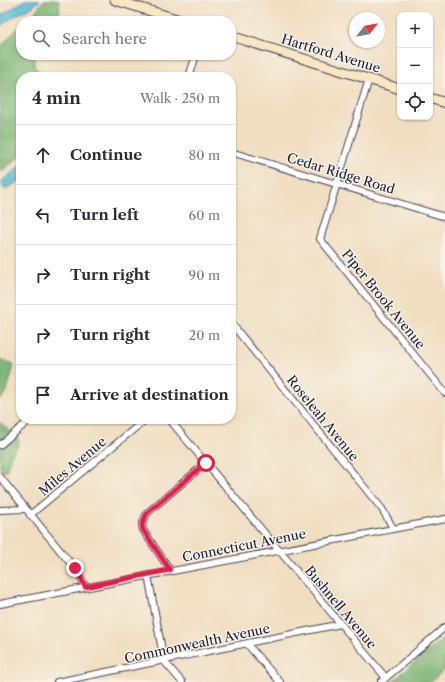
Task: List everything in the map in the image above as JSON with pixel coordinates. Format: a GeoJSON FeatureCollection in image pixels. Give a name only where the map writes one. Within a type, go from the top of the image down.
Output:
{"type":"FeatureCollection","features":[{"type":"Feature","properties":{"kind":"main road"},"geometry":{"type":"LineString","coordinates":[[115,0],[167,16]]}},
{"type":"Feature","properties":{"kind":"main road","name":"Hartford Avenue"},"geometry":{"type":"LineString","coordinates":[[236,38],[397,88]]}},
{"type":"Feature","properties":{"kind":"main road"},"geometry":{"type":"LineString","coordinates":[[433,99],[445,103]]}},
{"type":"Feature","properties":{"kind":"street"},"geometry":{"type":"LineString","coordinates":[[191,72],[194,60]]}},
{"type":"Feature","properties":{"kind":"street"},"geometry":{"type":"LineString","coordinates":[[337,183],[369,79]]}},
{"type":"Feature","properties":{"kind":"street","name":"Cedar Ridge Road"},"geometry":{"type":"LineString","coordinates":[[236,153],[445,217]]}},
{"type":"Feature","properties":{"kind":"street","name":"Piper Brook Avenue"},"geometry":{"type":"LineString","coordinates":[[337,183],[320,239],[445,393]]}},
{"type":"Feature","properties":{"kind":"street","name":"Roseleah Avenue"},"geometry":{"type":"LineString","coordinates":[[236,329],[382,509],[393,528]]}},
{"type":"Feature","properties":{"kind":"street"},"geometry":{"type":"LineString","coordinates":[[0,445],[25,424]]}},
{"type":"Feature","properties":{"kind":"street","name":"Miles Avenue"},"geometry":{"type":"LineString","coordinates":[[30,515],[140,424]]}},
{"type":"Feature","properties":{"kind":"street","name":"Bushnell Avenue"},"geometry":{"type":"LineString","coordinates":[[173,424],[341,624],[384,680]]}},
{"type":"Feature","properties":{"kind":"street"},"geometry":{"type":"LineString","coordinates":[[170,570],[142,525],[147,513],[206,463]]}},
{"type":"Feature","properties":{"kind":"street"},"geometry":{"type":"LineString","coordinates":[[0,477],[24,509],[80,575],[85,587]]}},
{"type":"Feature","properties":{"kind":"street"},"geometry":{"type":"LineString","coordinates":[[0,510],[24,509]]}},
{"type":"Feature","properties":{"kind":"street","name":"Connecticut Avenue"},"geometry":{"type":"LineString","coordinates":[[0,604],[170,570],[445,519]]}},
{"type":"Feature","properties":{"kind":"street"},"geometry":{"type":"LineString","coordinates":[[148,575],[164,661],[182,682]]}},
{"type":"Feature","properties":{"kind":"street","name":"Commonwealth Avenue"},"geometry":{"type":"LineString","coordinates":[[57,682],[341,624]]}},
{"type":"Feature","properties":{"kind":"street"},"geometry":{"type":"LineString","coordinates":[[384,680],[445,627]]}},
{"type":"Feature","properties":{"kind":"street"},"geometry":{"type":"LineString","coordinates":[[247,644],[280,682]]}},
{"type":"Feature","properties":{"kind":"green space"},"geometry":{"type":"Polygon","coordinates":[[[44,0],[59,0],[60,16],[32,16],[44,0]]]}},
{"type":"Feature","properties":{"kind":"green space"},"geometry":{"type":"Polygon","coordinates":[[[16,30],[16,60],[35,60],[34,66],[39,72],[16,72],[16,159],[0,173],[0,47],[16,30]]]}},
{"type":"Feature","properties":{"kind":"green space"},"geometry":{"type":"Polygon","coordinates":[[[0,359],[12,363],[14,366],[6,393],[0,400],[0,359]]]}},
{"type":"Feature","properties":{"kind":"green space"},"geometry":{"type":"Polygon","coordinates":[[[0,422],[17,438],[19,442],[18,446],[11,455],[6,472],[0,468],[0,422]]]}},
{"type":"Feature","properties":{"kind":"green space"},"geometry":{"type":"Polygon","coordinates":[[[445,636],[445,669],[431,682],[392,682],[445,636]]]}},
{"type":"Feature","properties":{"kind":"water"},"geometry":{"type":"Polygon","coordinates":[[[25,0],[40,0],[37,4],[10,19],[0,27],[0,16],[25,0]]]}},
{"type":"Feature","properties":{"kind":"water"},"geometry":{"type":"Polygon","coordinates":[[[16,169],[16,183],[5,190],[1,182],[16,169]]]}},
{"type":"Feature","properties":{"kind":"route"},"geometry":{"type":"LineString","coordinates":[[75,568],[85,587],[170,570],[143,530],[143,519],[147,513],[206,463]]}}]}
